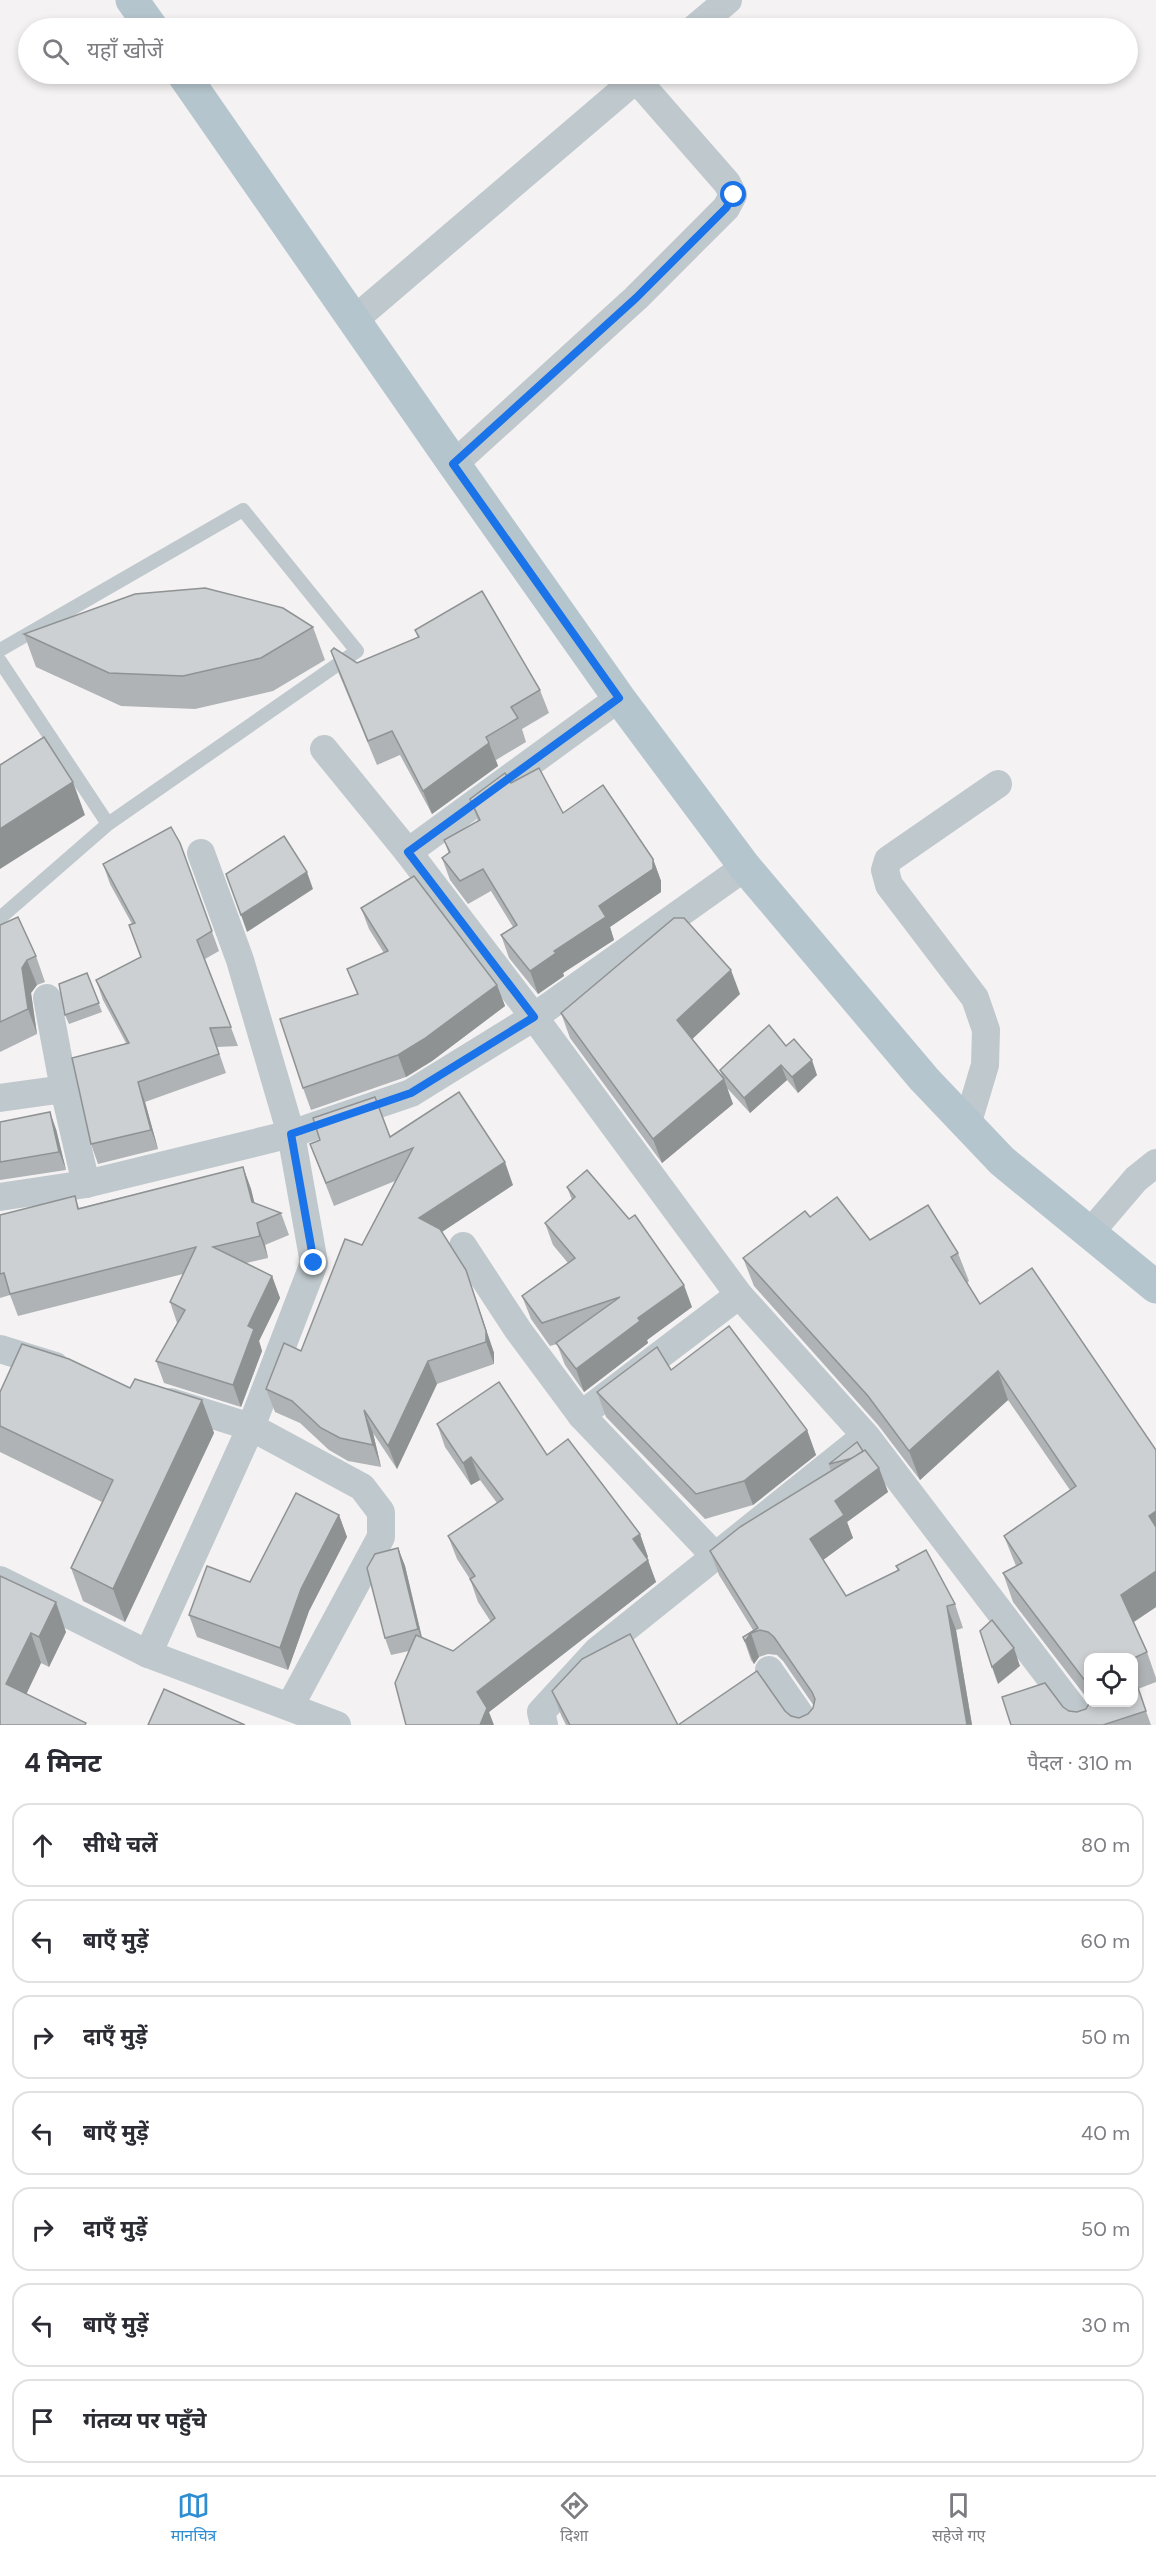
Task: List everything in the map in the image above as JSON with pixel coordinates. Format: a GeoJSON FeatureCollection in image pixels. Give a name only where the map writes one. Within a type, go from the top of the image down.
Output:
{"type":"FeatureCollection","features":[{"type":"Feature","properties":{"kind":"main road"},"geometry":{"type":"LineString","coordinates":[[132,0],[145,18]]}},
{"type":"Feature","properties":{"kind":"main road"},"geometry":{"type":"LineString","coordinates":[[190,84],[453,464],[619,698],[746,867],[924,1079],[1002,1161],[1156,1287]]}},
{"type":"Feature","properties":{"kind":"street"},"geometry":{"type":"LineString","coordinates":[[707,18],[728,0]]}},
{"type":"Feature","properties":{"kind":"street"},"geometry":{"type":"LineString","coordinates":[[354,320],[630,84]]}},
{"type":"Feature","properties":{"kind":"street"},"geometry":{"type":"LineString","coordinates":[[453,464],[636,298],[726,208],[734,195],[727,183],[646,84]]}},
{"type":"Feature","properties":{"kind":"street"},"geometry":{"type":"LineString","coordinates":[[408,852],[619,698]]}},
{"type":"Feature","properties":{"kind":"street"},"geometry":{"type":"LineString","coordinates":[[324,749],[408,852],[534,1017],[739,1295],[866,1436],[1086,1725]]}},
{"type":"Feature","properties":{"kind":"street"},"geometry":{"type":"LineString","coordinates":[[967,1125],[986,1065],[986,1030],[975,998],[889,885],[885,870],[888,860],[998,784]]}},
{"type":"Feature","properties":{"kind":"street"},"geometry":{"type":"LineString","coordinates":[[148,1654],[251,1427],[314,1263],[291,1134],[240,960],[201,853]]}},
{"type":"Feature","properties":{"kind":"street"},"geometry":{"type":"LineString","coordinates":[[0,1197],[86,1184],[291,1134],[411,1093],[534,1017],[746,867]]}},
{"type":"Feature","properties":{"kind":"street"},"geometry":{"type":"LineString","coordinates":[[47,998],[64,1089],[86,1184]]}},
{"type":"Feature","properties":{"kind":"street"},"geometry":{"type":"LineString","coordinates":[[0,1098],[64,1089]]}},
{"type":"Feature","properties":{"kind":"street"},"geometry":{"type":"LineString","coordinates":[[1089,1234],[1136,1179],[1156,1163]]}},
{"type":"Feature","properties":{"kind":"street"},"geometry":{"type":"LineString","coordinates":[[463,1246],[518,1330],[581,1415],[714,1555]]}},
{"type":"Feature","properties":{"kind":"street"},"geometry":{"type":"LineString","coordinates":[[581,1415],[739,1295]]}},
{"type":"Feature","properties":{"kind":"street"},"geometry":{"type":"LineString","coordinates":[[0,1348],[80,1374]]}},
{"type":"Feature","properties":{"kind":"street"},"geometry":{"type":"LineString","coordinates":[[148,1395],[251,1427],[362,1487],[381,1512],[381,1537],[290,1706]]}},
{"type":"Feature","properties":{"kind":"street"},"geometry":{"type":"LineString","coordinates":[[544,1725],[541,1712],[597,1651],[714,1555],[866,1436]]}},
{"type":"Feature","properties":{"kind":"street"},"geometry":{"type":"LineString","coordinates":[[0,1580],[148,1654],[336,1725]]}},
{"type":"Feature","properties":{"kind":"street"},"geometry":{"type":"LineString","coordinates":[[769,1670],[807,1725]]}},
{"type":"Feature","properties":{"kind":"lane"},"geometry":{"type":"LineString","coordinates":[[0,650],[243,510],[357,651],[108,824],[0,918]]}},
{"type":"Feature","properties":{"kind":"lane"},"geometry":{"type":"LineString","coordinates":[[0,661],[108,824]]}},
{"type":"Feature","properties":{"kind":"building"},"geometry":{"type":"Polygon","coordinates":[[[205,588],[283,608],[313,627],[261,658],[183,676],[109,673],[24,634],[135,594],[205,588]]]}},
{"type":"Feature","properties":{"kind":"building"},"geometry":{"type":"Polygon","coordinates":[[[482,591],[540,690],[511,707],[518,718],[486,737],[489,743],[423,791],[392,731],[368,741],[331,651],[334,648],[357,663],[419,637],[415,630],[482,591]]]}},
{"type":"Feature","properties":{"kind":"building"},"geometry":{"type":"Polygon","coordinates":[[[44,737],[73,782],[0,829],[0,765],[44,737]]]}},
{"type":"Feature","properties":{"kind":"building"},"geometry":{"type":"Polygon","coordinates":[[[539,768],[563,813],[603,785],[653,859],[653,869],[599,906],[606,917],[554,951],[556,953],[530,971],[501,935],[517,925],[483,869],[460,881],[442,858],[450,852],[444,840],[480,820],[470,799],[505,773],[511,783],[539,768]]]}},
{"type":"Feature","properties":{"kind":"building"},"geometry":{"type":"Polygon","coordinates":[[[171,827],[180,843],[212,931],[197,940],[231,1027],[210,1028],[219,1054],[138,1082],[151,1130],[91,1144],[72,1058],[129,1043],[96,980],[141,957],[129,925],[135,923],[103,864],[171,827]]]}},
{"type":"Feature","properties":{"kind":"building"},"geometry":{"type":"Polygon","coordinates":[[[284,836],[307,872],[241,915],[226,874],[284,836]]]}},
{"type":"Feature","properties":{"kind":"building"},"geometry":{"type":"Polygon","coordinates":[[[414,876],[497,985],[424,1039],[398,1055],[303,1088],[280,1019],[358,994],[347,969],[388,951],[361,908],[414,876]]]}},
{"type":"Feature","properties":{"kind":"building"},"geometry":{"type":"Polygon","coordinates":[[[18,917],[36,956],[27,960],[22,968],[28,1009],[0,1022],[0,925],[18,917]]]}},
{"type":"Feature","properties":{"kind":"building"},"geometry":{"type":"Polygon","coordinates":[[[674,918],[684,918],[731,970],[677,1020],[724,1079],[653,1139],[561,1013],[674,918]]]}},
{"type":"Feature","properties":{"kind":"building"},"geometry":{"type":"Polygon","coordinates":[[[87,973],[99,1003],[65,1015],[59,984],[87,973]]]}},
{"type":"Feature","properties":{"kind":"building"},"geometry":{"type":"Polygon","coordinates":[[[769,1025],[786,1046],[794,1039],[812,1060],[792,1077],[781,1065],[744,1098],[720,1070],[769,1025]]]}},
{"type":"Feature","properties":{"kind":"building"},"geometry":{"type":"Polygon","coordinates":[[[459,1092],[505,1162],[419,1218],[440,1229],[466,1270],[486,1331],[486,1342],[428,1361],[388,1446],[364,1410],[373,1445],[340,1438],[321,1428],[292,1401],[266,1389],[284,1343],[301,1351],[345,1239],[362,1245],[413,1148],[326,1183],[310,1144],[320,1140],[313,1118],[375,1097],[390,1137],[459,1092]]]}},
{"type":"Feature","properties":{"kind":"building"},"geometry":{"type":"Polygon","coordinates":[[[50,1112],[59,1152],[0,1162],[0,1122],[50,1112]]]}},
{"type":"Feature","properties":{"kind":"building"},"geometry":{"type":"Polygon","coordinates":[[[243,1167],[252,1202],[281,1213],[257,1223],[260,1236],[213,1247],[272,1276],[248,1326],[254,1329],[233,1385],[156,1361],[185,1310],[170,1302],[196,1247],[10,1294],[4,1273],[0,1274],[0,1215],[75,1196],[78,1209],[243,1167]]]}},
{"type":"Feature","properties":{"kind":"building"},"geometry":{"type":"Polygon","coordinates":[[[587,1170],[629,1219],[635,1215],[684,1285],[638,1318],[640,1321],[576,1369],[556,1343],[620,1297],[542,1323],[522,1296],[575,1258],[545,1223],[575,1197],[567,1187],[587,1170]]]}},
{"type":"Feature","properties":{"kind":"building"},"geometry":{"type":"Polygon","coordinates":[[[837,1197],[870,1240],[928,1205],[958,1253],[951,1257],[980,1304],[1032,1268],[1156,1450],[1156,1511],[1149,1516],[1156,1527],[1156,1571],[1121,1595],[1147,1652],[1138,1656],[1138,1653],[1084,1653],[1084,1679],[1003,1573],[1022,1563],[1004,1536],[1076,1486],[998,1371],[909,1451],[868,1396],[743,1258],[805,1211],[810,1217],[837,1197]]]}},
{"type":"Feature","properties":{"kind":"building"},"geometry":{"type":"Polygon","coordinates":[[[729,1326],[807,1430],[744,1481],[696,1494],[597,1392],[657,1347],[671,1370],[729,1326]]]}},
{"type":"Feature","properties":{"kind":"building"},"geometry":{"type":"Polygon","coordinates":[[[22,1344],[69,1359],[130,1388],[135,1379],[202,1400],[113,1589],[71,1568],[113,1480],[0,1426],[0,1392],[22,1344]]]}},
{"type":"Feature","properties":{"kind":"building"},"geometry":{"type":"Polygon","coordinates":[[[499,1382],[547,1455],[568,1439],[640,1534],[633,1539],[648,1560],[477,1692],[487,1708],[480,1725],[406,1725],[395,1683],[416,1635],[453,1651],[495,1618],[470,1579],[475,1576],[448,1536],[503,1499],[471,1457],[463,1463],[437,1424],[499,1382]]]}},
{"type":"Feature","properties":{"kind":"building"},"geometry":{"type":"Polygon","coordinates":[[[857,1442],[863,1451],[853,1458],[829,1464],[857,1442]]]}},
{"type":"Feature","properties":{"kind":"building"},"geometry":{"type":"Polygon","coordinates":[[[865,1450],[879,1468],[835,1501],[844,1515],[810,1539],[846,1596],[899,1570],[896,1566],[926,1550],[955,1604],[947,1606],[967,1725],[678,1725],[757,1671],[791,1716],[799,1718],[808,1714],[813,1708],[815,1699],[812,1692],[774,1637],[760,1630],[751,1633],[745,1641],[743,1637],[758,1628],[710,1551],[740,1527],[865,1450]]]}},
{"type":"Feature","properties":{"kind":"building"},"geometry":{"type":"Polygon","coordinates":[[[296,1493],[339,1515],[301,1589],[280,1648],[189,1615],[207,1566],[250,1582],[296,1493]]]}},
{"type":"Feature","properties":{"kind":"building"},"geometry":{"type":"Polygon","coordinates":[[[398,1548],[418,1629],[385,1638],[367,1568],[375,1554],[398,1548]]]}},
{"type":"Feature","properties":{"kind":"building"},"geometry":{"type":"Polygon","coordinates":[[[0,1576],[56,1602],[39,1637],[31,1633],[6,1684],[86,1723],[85,1725],[0,1725],[0,1576]]]}},
{"type":"Feature","properties":{"kind":"building"},"geometry":{"type":"Polygon","coordinates":[[[992,1620],[1014,1648],[992,1667],[980,1631],[992,1620]]]}},
{"type":"Feature","properties":{"kind":"building"},"geometry":{"type":"Polygon","coordinates":[[[630,1634],[678,1725],[570,1725],[552,1691],[582,1659],[630,1634]]]}},
{"type":"Feature","properties":{"kind":"building"},"geometry":{"type":"Polygon","coordinates":[[[1045,1683],[1063,1707],[1069,1711],[1077,1712],[1087,1707],[1138,1707],[1138,1688],[1146,1711],[1103,1725],[1011,1725],[1002,1697],[1045,1683]]]}},
{"type":"Feature","properties":{"kind":"building"},"geometry":{"type":"Polygon","coordinates":[[[164,1689],[245,1725],[148,1725],[164,1689]]]}},
{"type":"Feature","properties":{"kind":"route"},"geometry":{"type":"LineString","coordinates":[[314,1263],[291,1134],[411,1093],[534,1017],[408,852],[619,698],[453,464],[636,298],[726,208],[734,195]]}}]}
